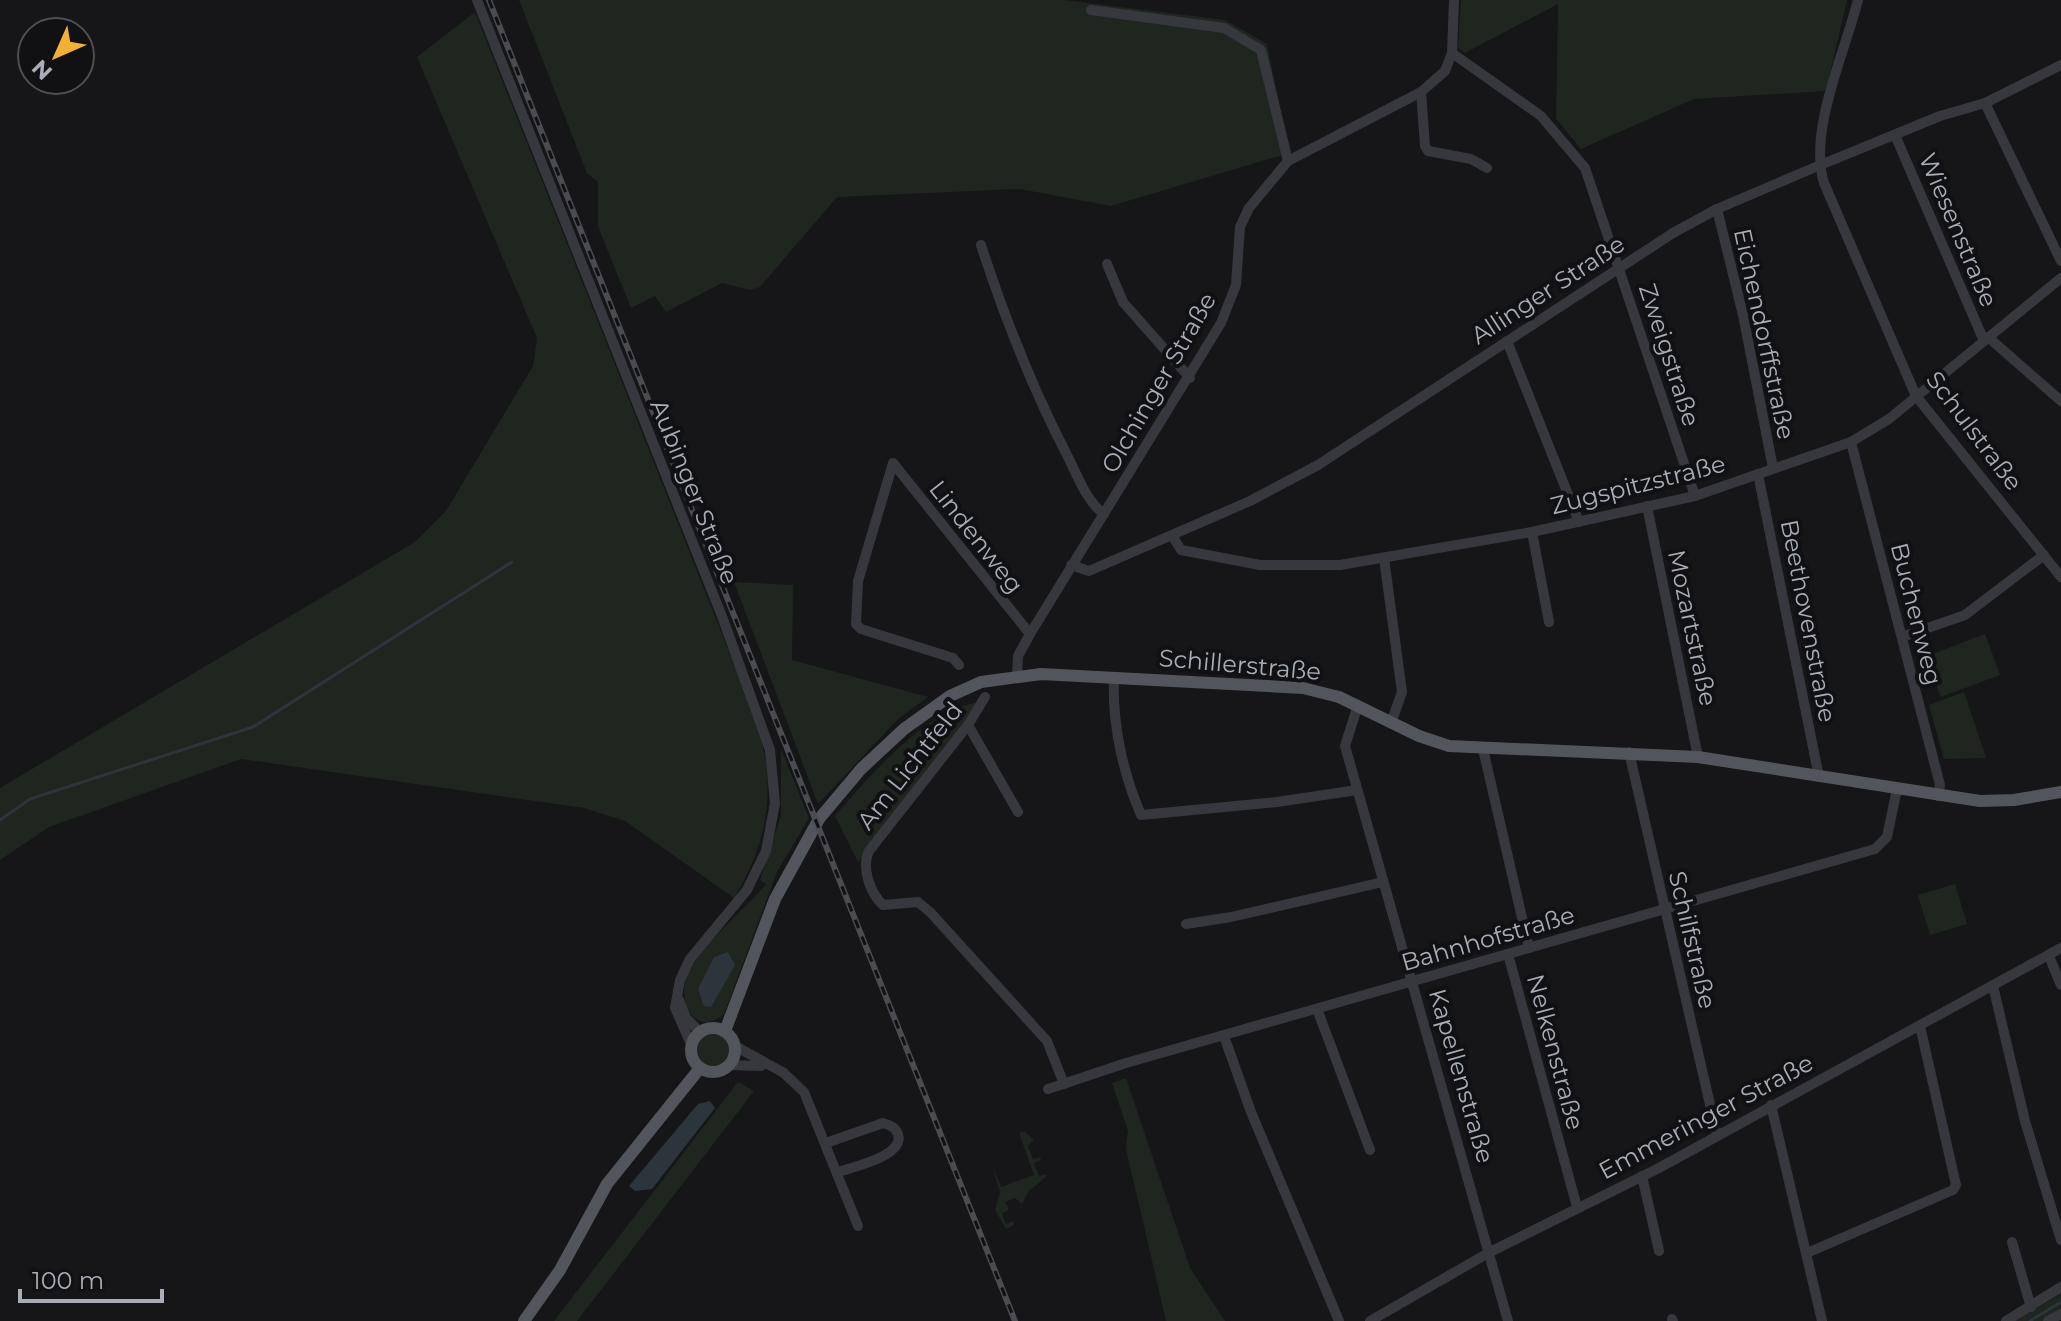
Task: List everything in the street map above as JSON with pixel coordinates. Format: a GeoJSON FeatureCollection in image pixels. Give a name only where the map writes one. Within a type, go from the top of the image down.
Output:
{"type":"FeatureCollection","features":[{"type":"Feature","properties":{"kind":"main road","name":"Schillerstraße"},"geometry":{"type":"LineString","coordinates":[[725,1031],[787,873],[819,819],[877,752],[950,696],[981,682],[1017,675],[1303,688],[1358,705],[1434,742],[1483,749],[1629,752],[1698,757],[1938,796],[2014,800],[2061,792]]}},
{"type":"Feature","properties":{"kind":"main road"},"geometry":{"type":"LineString","coordinates":[[715,1028],[725,1031],[735,1046],[730,1065],[719,1072],[700,1068],[692,1057],[691,1044],[700,1032],[715,1028]]}},
{"type":"Feature","properties":{"kind":"main road"},"geometry":{"type":"LineString","coordinates":[[524,1321],[553,1282],[607,1184],[700,1068]]}},
{"type":"Feature","properties":{"kind":"street","name":"Aubinger Straße"},"geometry":{"type":"LineString","coordinates":[[477,0],[723,619],[770,750],[775,803],[766,851],[741,899],[686,964],[677,990]]}},
{"type":"Feature","properties":{"kind":"street"},"geometry":{"type":"LineString","coordinates":[[1452,53],[1454,0]]}},
{"type":"Feature","properties":{"kind":"street"},"geometry":{"type":"LineString","coordinates":[[1818,166],[1825,116],[1858,0]]}},
{"type":"Feature","properties":{"kind":"street"},"geometry":{"type":"LineString","coordinates":[[1091,10],[1224,28],[1261,50],[1288,161]]}},
{"type":"Feature","properties":{"kind":"street","name":"Olchinger Straße"},"geometry":{"type":"LineString","coordinates":[[1017,675],[1018,656],[1030,634],[1190,378],[1231,301],[1244,217],[1288,161],[1421,92],[1445,71],[1452,53]]}},
{"type":"Feature","properties":{"kind":"street","name":"Zweigstraße"},"geometry":{"type":"LineString","coordinates":[[1452,53],[1541,116],[1578,156],[1620,268],[1695,496]]}},
{"type":"Feature","properties":{"kind":"street","name":"Allinger Straße"},"geometry":{"type":"LineString","coordinates":[[1071,565],[1089,571],[1173,537],[1325,461],[1620,268],[1717,209],[1895,135],[1985,103],[2061,65]]}},
{"type":"Feature","properties":{"kind":"street"},"geometry":{"type":"LineString","coordinates":[[1421,92],[1428,151],[1471,159],[1487,168]]}},
{"type":"Feature","properties":{"kind":"street"},"geometry":{"type":"LineString","coordinates":[[1985,103],[2061,261]]}},
{"type":"Feature","properties":{"kind":"street","name":"Wiesenstraße"},"geometry":{"type":"LineString","coordinates":[[1895,135],[1986,339],[2061,401]]}},
{"type":"Feature","properties":{"kind":"street","name":"Schulstraße"},"geometry":{"type":"LineString","coordinates":[[1818,166],[1916,396],[2061,577]]}},
{"type":"Feature","properties":{"kind":"street","name":"Eichendorffstraße"},"geometry":{"type":"LineString","coordinates":[[1717,209],[1743,315],[1773,468]]}},
{"type":"Feature","properties":{"kind":"street"},"geometry":{"type":"LineString","coordinates":[[981,245],[1007,323],[1044,412],[1081,483],[1104,514]]}},
{"type":"Feature","properties":{"kind":"street"},"geometry":{"type":"LineString","coordinates":[[1107,264],[1123,302],[1190,378]]}},
{"type":"Feature","properties":{"kind":"street","name":"Zugspitzstraße"},"geometry":{"type":"LineString","coordinates":[[1173,537],[1187,552],[1260,565],[1327,565],[1532,532],[1695,496],[1851,442],[1889,419],[2061,278]]}},
{"type":"Feature","properties":{"kind":"street"},"geometry":{"type":"LineString","coordinates":[[1507,341],[1579,522]]}},
{"type":"Feature","properties":{"kind":"street","name":"Buchenweg"},"geometry":{"type":"LineString","coordinates":[[1851,442],[1940,785],[1938,796]]}},
{"type":"Feature","properties":{"kind":"street","name":"Lindenweg"},"geometry":{"type":"LineString","coordinates":[[959,665],[953,658],[861,629],[856,624],[858,581],[893,463],[1030,634]]}},
{"type":"Feature","properties":{"kind":"street","name":"Beethovenstraße"},"geometry":{"type":"LineString","coordinates":[[1758,474],[1819,777]]}},
{"type":"Feature","properties":{"kind":"street","name":"Mozartstraße"},"geometry":{"type":"LineString","coordinates":[[1647,506],[1698,757]]}},
{"type":"Feature","properties":{"kind":"street"},"geometry":{"type":"LineString","coordinates":[[1532,532],[1549,622]]}},
{"type":"Feature","properties":{"kind":"street"},"geometry":{"type":"LineString","coordinates":[[1902,637],[1965,615],[2044,555]]}},
{"type":"Feature","properties":{"kind":"street"},"geometry":{"type":"LineString","coordinates":[[1384,558],[1402,692],[1391,723]]}},
{"type":"Feature","properties":{"kind":"street"},"geometry":{"type":"LineString","coordinates":[[1114,678],[1114,709],[1121,753],[1141,815],[1277,802],[1357,790]]}},
{"type":"Feature","properties":{"kind":"street","name":"Am Lichtfeld"},"geometry":{"type":"LineString","coordinates":[[985,697],[968,725],[865,860],[876,899],[883,905],[918,902],[931,913],[1047,1041],[1064,1084]]}},
{"type":"Feature","properties":{"kind":"street","name":"Kapellenstraße"},"geometry":{"type":"LineString","coordinates":[[1358,705],[1345,746],[1508,1321]]}},
{"type":"Feature","properties":{"kind":"street"},"geometry":{"type":"LineString","coordinates":[[968,725],[1018,812]]}},
{"type":"Feature","properties":{"kind":"street"},"geometry":{"type":"LineString","coordinates":[[1483,749],[1529,948]]}},
{"type":"Feature","properties":{"kind":"street","name":"Schilfstraße"},"geometry":{"type":"LineString","coordinates":[[1629,752],[1717,1135]]}},
{"type":"Feature","properties":{"kind":"street","name":"Bahnhofstraße"},"geometry":{"type":"LineString","coordinates":[[1048,1089],[1875,849],[1887,837],[1897,789]]}},
{"type":"Feature","properties":{"kind":"street"},"geometry":{"type":"LineString","coordinates":[[1186,924],[1231,917],[1383,882]]}},
{"type":"Feature","properties":{"kind":"street","name":"Emmeringer Straße"},"geometry":{"type":"LineString","coordinates":[[1370,1321],[1490,1252],[1642,1176],[2061,948]]}},
{"type":"Feature","properties":{"kind":"street","name":"Nelkenstraße"},"geometry":{"type":"LineString","coordinates":[[1508,954],[1577,1207]]}},
{"type":"Feature","properties":{"kind":"street"},"geometry":{"type":"LineString","coordinates":[[2049,956],[2061,985]]}},
{"type":"Feature","properties":{"kind":"street"},"geometry":{"type":"LineString","coordinates":[[1993,986],[2025,1121],[2061,1240]]}},
{"type":"Feature","properties":{"kind":"street"},"geometry":{"type":"LineString","coordinates":[[677,990],[686,1018],[700,1032]]}},
{"type":"Feature","properties":{"kind":"street"},"geometry":{"type":"LineString","coordinates":[[677,990],[676,1015],[691,1044]]}},
{"type":"Feature","properties":{"kind":"street"},"geometry":{"type":"LineString","coordinates":[[1317,1009],[1370,1150]]}},
{"type":"Feature","properties":{"kind":"street"},"geometry":{"type":"LineString","coordinates":[[1807,1253],[1953,1190],[1956,1185],[1920,1026]]}},
{"type":"Feature","properties":{"kind":"street"},"geometry":{"type":"LineString","coordinates":[[1224,1036],[1251,1112],[1339,1321]]}},
{"type":"Feature","properties":{"kind":"street"},"geometry":{"type":"LineString","coordinates":[[735,1046],[799,1084],[858,1226]]}},
{"type":"Feature","properties":{"kind":"street"},"geometry":{"type":"LineString","coordinates":[[730,1065],[767,1067]]}},
{"type":"Feature","properties":{"kind":"street"},"geometry":{"type":"LineString","coordinates":[[1771,1105],[1822,1321]]}},
{"type":"Feature","properties":{"kind":"street"},"geometry":{"type":"LineString","coordinates":[[826,1143],[883,1123],[893,1127],[898,1136],[897,1146],[890,1153],[838,1172]]}},
{"type":"Feature","properties":{"kind":"street"},"geometry":{"type":"LineString","coordinates":[[1642,1176],[1659,1251]]}},
{"type":"Feature","properties":{"kind":"street"},"geometry":{"type":"LineString","coordinates":[[2012,1242],[2031,1307]]}},
{"type":"Feature","properties":{"kind":"street"},"geometry":{"type":"LineString","coordinates":[[2006,1321],[2061,1287]]}},
{"type":"Feature","properties":{"kind":"street"},"geometry":{"type":"LineString","coordinates":[[2048,1321],[2061,1314]]}},
{"type":"Feature","properties":{"kind":"shaded area"},"geometry":{"type":"Polygon","coordinates":[[[519,0],[1064,0],[1225,20],[1267,44],[1289,153],[1111,206],[1020,189],[837,197],[760,287],[750,290],[722,283],[666,312],[655,296],[631,308],[598,227],[598,182],[587,173],[519,0]]]}},
{"type":"Feature","properties":{"kind":"shaded area"},"geometry":{"type":"Polygon","coordinates":[[[1461,0],[1847,0],[1826,91],[1694,99],[1581,149],[1556,119],[1558,4],[1465,53],[1458,48],[1461,0]]]}},
{"type":"Feature","properties":{"kind":"shaded area"},"geometry":{"type":"Polygon","coordinates":[[[475,12],[757,722],[766,768],[766,812],[755,855],[734,898],[625,821],[584,808],[241,759],[49,827],[0,860],[0,788],[415,542],[446,511],[533,366],[537,338],[417,57],[475,12]]]}},
{"type":"Feature","properties":{"kind":"shaded area"},"geometry":{"type":"Polygon","coordinates":[[[734,582],[793,585],[792,660],[928,697],[898,719],[818,804],[734,582]]]}},
{"type":"Feature","properties":{"kind":"shaded area"},"geometry":{"type":"Polygon","coordinates":[[[1985,634],[2000,675],[1941,697],[1925,657],[1985,634]]]}},
{"type":"Feature","properties":{"kind":"shaded area"},"geometry":{"type":"Polygon","coordinates":[[[1964,692],[1986,758],[1944,759],[1929,705],[1964,692]]]}},
{"type":"Feature","properties":{"kind":"shaded area"},"geometry":{"type":"Polygon","coordinates":[[[977,703],[977,708],[858,862],[835,816],[880,766],[918,731],[958,708],[977,703]]]}},
{"type":"Feature","properties":{"kind":"shaded area"},"geometry":{"type":"Polygon","coordinates":[[[781,749],[809,818],[777,872],[724,1014],[715,1020],[698,1020],[692,1016],[685,1000],[684,990],[691,968],[710,942],[766,884],[760,880],[781,815],[781,749]]]}},
{"type":"Feature","properties":{"kind":"shaded area"},"geometry":{"type":"Polygon","coordinates":[[[1955,884],[1967,924],[1930,935],[1918,895],[1955,884]]]}},
{"type":"Feature","properties":{"kind":"shaded area"},"geometry":{"type":"Polygon","coordinates":[[[728,952],[735,965],[711,1007],[704,1006],[698,989],[714,957],[728,952]]]}},
{"type":"Feature","properties":{"kind":"shaded area"},"geometry":{"type":"Polygon","coordinates":[[[713,1033],[725,1038],[730,1050],[725,1062],[713,1067],[701,1062],[696,1050],[701,1038],[713,1033]]]}},
{"type":"Feature","properties":{"kind":"shaded area"},"geometry":{"type":"Polygon","coordinates":[[[1126,1078],[1190,1268],[1225,1321],[1166,1321],[1126,1149],[1128,1131],[1112,1083],[1126,1078]]]}},
{"type":"Feature","properties":{"kind":"shaded area"},"geometry":{"type":"Polygon","coordinates":[[[738,1082],[754,1091],[577,1321],[554,1321],[738,1082]]]}},
{"type":"Feature","properties":{"kind":"shaded area"},"geometry":{"type":"Polygon","coordinates":[[[710,1101],[715,1108],[652,1189],[635,1191],[629,1186],[698,1104],[710,1101]]]}},
{"type":"Feature","properties":{"kind":"shaded area"},"geometry":{"type":"Polygon","coordinates":[[[1024,1131],[1034,1140],[1028,1146],[1033,1159],[1040,1157],[1041,1160],[1034,1163],[1039,1176],[1046,1174],[1046,1177],[1029,1191],[1022,1204],[1015,1198],[1005,1202],[1009,1210],[1002,1213],[1006,1224],[1013,1221],[1014,1225],[1006,1229],[995,1210],[1000,1193],[993,1167],[1001,1187],[1034,1175],[1019,1133],[1024,1131]]]}},
{"type":"Feature","properties":{"kind":"shaded area"},"geometry":{"type":"Polygon","coordinates":[[[2061,1294],[2061,1311],[2044,1321],[2015,1321],[2061,1294]]]}},
{"type":"Feature","properties":{"kind":"waterway"},"geometry":{"type":"LineString","coordinates":[[0,820],[30,799],[253,727],[512,562]]}},
{"type":"Feature","properties":{"kind":"waterway"},"geometry":{"type":"LineString","coordinates":[[2030,1321],[2061,1302]]}},
{"type":"Feature","properties":{"kind":"railway"},"geometry":{"type":"LineString","coordinates":[[489,0],[1015,1321]]}}]}
